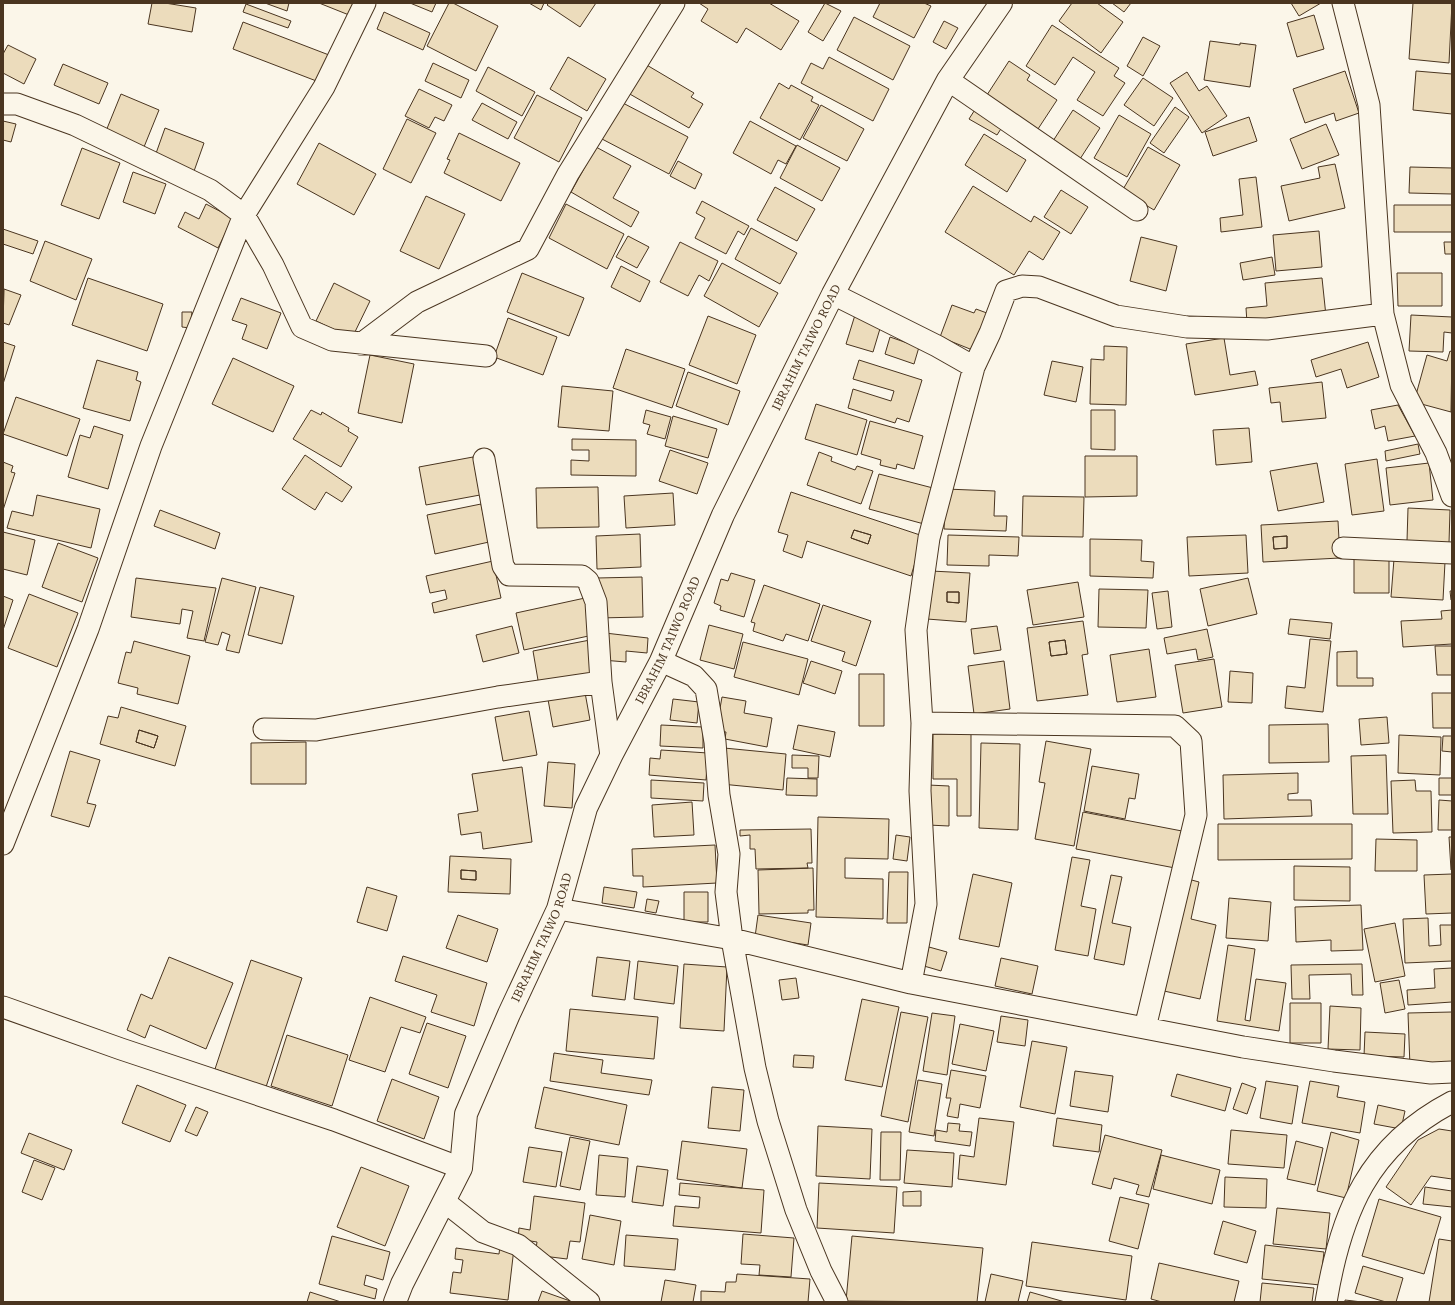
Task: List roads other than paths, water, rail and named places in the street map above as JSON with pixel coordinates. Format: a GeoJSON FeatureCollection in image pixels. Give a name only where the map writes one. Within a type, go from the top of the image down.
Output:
{"type":"FeatureCollection","features":[{"type":"Feature","properties":{"kind":"main road","name":"IBRAHIM TAIWO ROAD"},"geometry":{"type":"LineString","coordinates":[[395,1302],[402,1284],[461,1168],[466,1114],[508,1014],[558,909],[586,808],[611,756],[661,661],[723,515],[833,294],[948,80],[1001,3]]}},
{"type":"Feature","properties":{"kind":"street"},"geometry":{"type":"LineString","coordinates":[[3,844],[88,629],[151,446],[244,215],[324,87],[365,3]]}},
{"type":"Feature","properties":{"kind":"street"},"geometry":{"type":"LineString","coordinates":[[361,344],[417,302],[528,249],[568,174],[674,3]]}},
{"type":"Feature","properties":{"kind":"street"},"geometry":{"type":"LineString","coordinates":[[1343,3],[1369,105],[1383,314],[1401,385],[1444,453],[1452,496]]}},
{"type":"Feature","properties":{"kind":"street"},"geometry":{"type":"LineString","coordinates":[[948,80],[1138,210]]}},
{"type":"Feature","properties":{"kind":"street"},"geometry":{"type":"LineString","coordinates":[[3,104],[17,104],[75,125],[210,190],[244,215],[273,265],[302,327],[332,340],[486,356]]}},
{"type":"Feature","properties":{"kind":"street"},"geometry":{"type":"LineString","coordinates":[[911,983],[926,904],[920,791],[922,723],[916,630],[929,538],[974,367],[990,333],[1006,291],[1022,286],[1039,287],[1116,316],[1187,327],[1266,329],[1383,314]]}},
{"type":"Feature","properties":{"kind":"street"},"geometry":{"type":"LineString","coordinates":[[833,294],[937,346],[974,367]]}},
{"type":"Feature","properties":{"kind":"street"},"geometry":{"type":"LineString","coordinates":[[484,459],[503,566],[509,575],[582,576],[588,581],[596,602],[601,682],[611,756]]}},
{"type":"Feature","properties":{"kind":"street"},"geometry":{"type":"LineString","coordinates":[[1343,548],[1452,553]]}},
{"type":"Feature","properties":{"kind":"street"},"geometry":{"type":"LineString","coordinates":[[661,661],[694,676],[706,689],[714,742],[719,796],[729,854],[726,892],[732,939],[755,1068],[768,1121],[796,1210],[821,1271],[837,1302]]}},
{"type":"Feature","properties":{"kind":"street"},"geometry":{"type":"LineString","coordinates":[[264,729],[316,730],[484,700],[601,682]]}},
{"type":"Feature","properties":{"kind":"street"},"geometry":{"type":"LineString","coordinates":[[922,723],[1175,726],[1191,741],[1196,815],[1145,1028]]}},
{"type":"Feature","properties":{"kind":"street"},"geometry":{"type":"LineString","coordinates":[[558,909],[732,939],[911,983],[1243,1047],[1334,1061],[1431,1073],[1452,1072]]}},
{"type":"Feature","properties":{"kind":"street"},"geometry":{"type":"LineString","coordinates":[[3,1007],[121,1049],[334,1120],[461,1168]]}},
{"type":"Feature","properties":{"kind":"street"},"geometry":{"type":"LineString","coordinates":[[1326,1302],[1337,1246],[1344,1227],[1366,1180],[1378,1160],[1414,1125],[1433,1112],[1452,1102]]}},
{"type":"Feature","properties":{"kind":"street"},"geometry":{"type":"LineString","coordinates":[[445,1202],[483,1232],[518,1245],[589,1302]]}}]}
